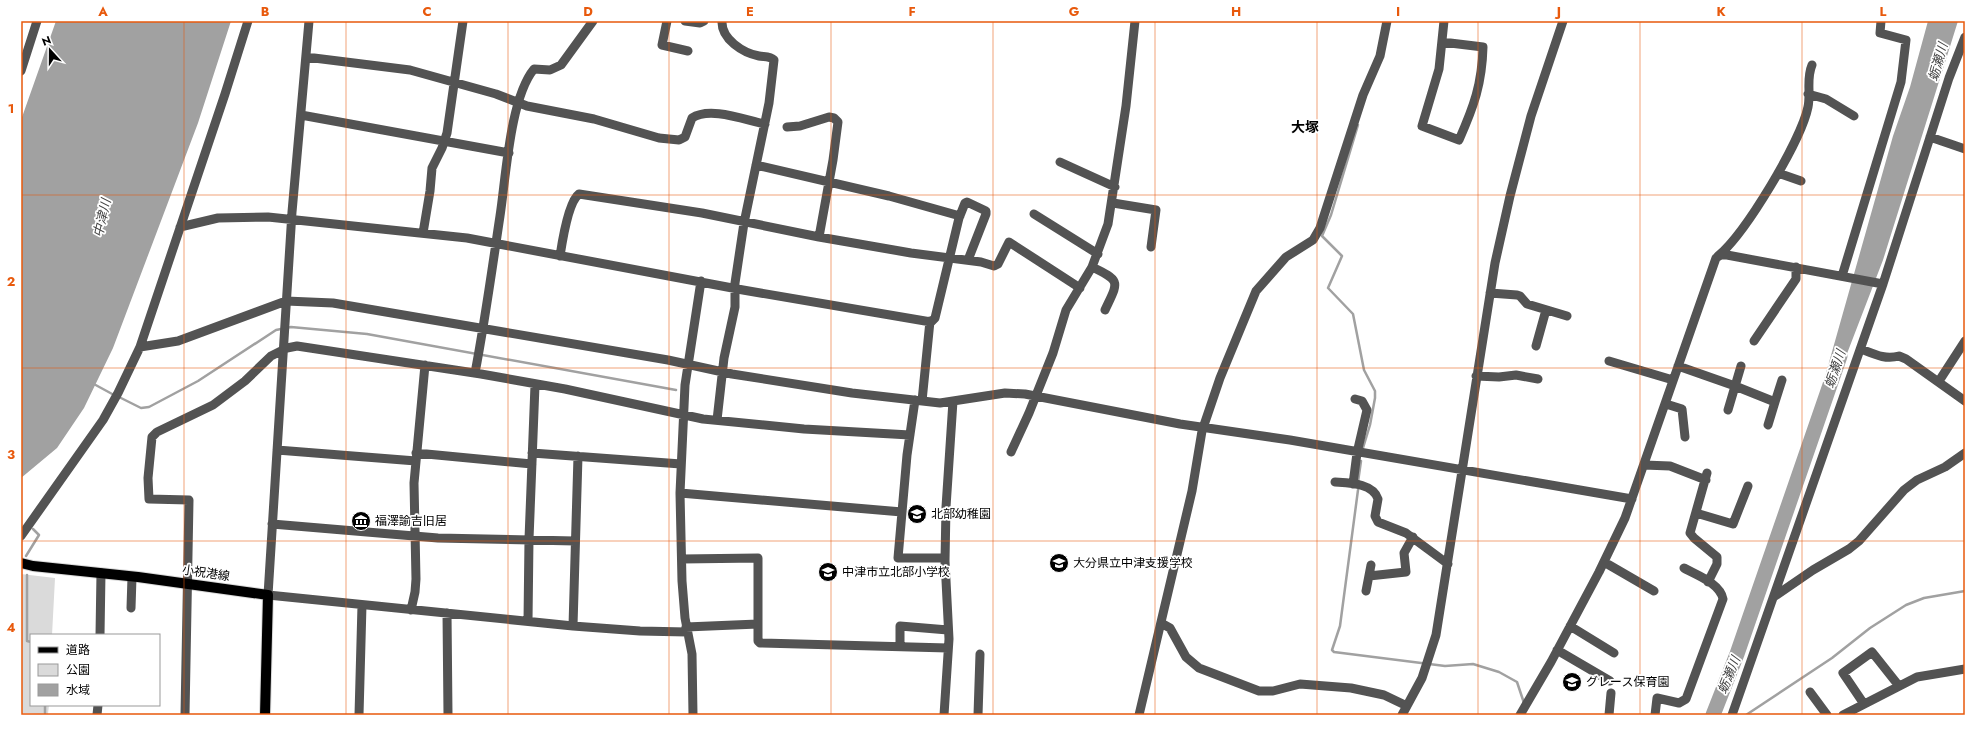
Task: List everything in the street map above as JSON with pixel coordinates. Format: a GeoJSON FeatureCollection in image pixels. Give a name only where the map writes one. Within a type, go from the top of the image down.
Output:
{"type":"FeatureCollection","features":[{"type":"Feature","properties":{"kind":"main road","name":"小祝港線"},"geometry":{"type":"LineString","coordinates":[[21,563],[33,566],[101,573],[268,595]]}},
{"type":"Feature","properties":{"kind":"main road"},"geometry":{"type":"LineString","coordinates":[[265,715],[268,595]]}},
{"type":"Feature","properties":{"kind":"street"},"geometry":{"type":"LineString","coordinates":[[21,71],[37,21]]}},
{"type":"Feature","properties":{"kind":"street"},"geometry":{"type":"LineString","coordinates":[[21,536],[80,455],[103,420],[140,347],[248,21]]}},
{"type":"Feature","properties":{"kind":"street"},"geometry":{"type":"LineString","coordinates":[[309,21],[292,219],[288,301],[268,595],[362,606],[640,632],[758,624]]}},
{"type":"Feature","properties":{"kind":"street"},"geometry":{"type":"LineString","coordinates":[[423,233],[432,168],[445,141],[463,21]]}},
{"type":"Feature","properties":{"kind":"street"},"geometry":{"type":"LineString","coordinates":[[474,373],[483,329],[509,153],[518,103],[523,86],[534,69],[550,70],[561,65],[593,21]]}},
{"type":"Feature","properties":{"kind":"street"},"geometry":{"type":"LineString","coordinates":[[667,21],[662,45],[688,51]]}},
{"type":"Feature","properties":{"kind":"street"},"geometry":{"type":"LineString","coordinates":[[685,21],[700,23],[704,21]]}},
{"type":"Feature","properties":{"kind":"street"},"geometry":{"type":"LineString","coordinates":[[717,420],[722,372],[735,307],[735,288],[744,223],[770,98],[774,60],[772,58],[758,56],[739,47],[724,33],[722,21]]}},
{"type":"Feature","properties":{"kind":"street"},"geometry":{"type":"LineString","coordinates":[[1010,452],[1053,353],[1069,303],[1092,267],[1108,224],[1115,188],[1135,21]]}},
{"type":"Feature","properties":{"kind":"street"},"geometry":{"type":"LineString","coordinates":[[1139,715],[1192,492],[1203,427],[1220,378],[1254,295],[1286,257],[1313,240],[1320,228],[1363,95],[1380,56],[1387,21]]}},
{"type":"Feature","properties":{"kind":"street"},"geometry":{"type":"LineString","coordinates":[[1442,42],[1483,47],[1482,73],[1474,105],[1459,140],[1422,126],[1439,69],[1444,21]]}},
{"type":"Feature","properties":{"kind":"street"},"geometry":{"type":"LineString","coordinates":[[1402,715],[1422,678],[1430,656],[1438,624],[1476,376],[1490,293],[1510,196],[1539,90],[1564,21]]}},
{"type":"Feature","properties":{"kind":"street"},"geometry":{"type":"LineString","coordinates":[[1842,276],[1901,82],[1906,40],[1880,33],[1881,21]]}},
{"type":"Feature","properties":{"kind":"street"},"geometry":{"type":"LineString","coordinates":[[1732,715],[1861,349],[1880,284],[1949,78],[1965,37]]}},
{"type":"Feature","properties":{"kind":"street"},"geometry":{"type":"LineString","coordinates":[[306,57],[397,68],[422,73],[496,94],[518,103],[594,119],[659,138],[679,140],[688,134],[692,118],[704,113],[711,113],[764,124]]}},
{"type":"Feature","properties":{"kind":"street"},"geometry":{"type":"LineString","coordinates":[[1520,715],[1570,626],[1604,562],[1625,518],[1718,256],[1726,249],[1760,203],[1778,173],[1802,126],[1808,106],[1808,76],[1812,65]]}},
{"type":"Feature","properties":{"kind":"street"},"geometry":{"type":"LineString","coordinates":[[1808,94],[1826,99],[1854,116]]}},
{"type":"Feature","properties":{"kind":"street"},"geometry":{"type":"LineString","coordinates":[[301,115],[509,153]]}},
{"type":"Feature","properties":{"kind":"street"},"geometry":{"type":"LineString","coordinates":[[787,127],[800,126],[829,117],[837,120],[838,125],[819,237]]}},
{"type":"Feature","properties":{"kind":"street"},"geometry":{"type":"LineString","coordinates":[[1930,137],[1965,148]]}},
{"type":"Feature","properties":{"kind":"street"},"geometry":{"type":"LineString","coordinates":[[1060,162],[1115,188]]}},
{"type":"Feature","properties":{"kind":"street"},"geometry":{"type":"LineString","coordinates":[[756,165],[889,196],[960,216]]}},
{"type":"Feature","properties":{"kind":"street"},"geometry":{"type":"LineString","coordinates":[[1778,173],[1801,181]]}},
{"type":"Feature","properties":{"kind":"street"},"geometry":{"type":"LineString","coordinates":[[560,256],[570,210],[575,197],[579,194],[702,213],[744,223],[819,237],[968,260],[994,266],[998,264],[1009,242],[1080,288]]}},
{"type":"Feature","properties":{"kind":"street"},"geometry":{"type":"LineString","coordinates":[[180,227],[218,218],[256,217],[292,219],[423,233],[496,244],[735,288],[930,321],[933,321],[935,318],[960,216],[964,203],[967,202],[986,211],[968,260]]}},
{"type":"Feature","properties":{"kind":"street"},"geometry":{"type":"LineString","coordinates":[[1113,203],[1156,210],[1151,247]]}},
{"type":"Feature","properties":{"kind":"street"},"geometry":{"type":"LineString","coordinates":[[1034,214],[1098,254]]}},
{"type":"Feature","properties":{"kind":"street"},"geometry":{"type":"LineString","coordinates":[[1718,256],[1727,255],[1880,284]]}},
{"type":"Feature","properties":{"kind":"street"},"geometry":{"type":"LineString","coordinates":[[1092,267],[1112,277],[1115,282],[1115,286],[1105,310]]}},
{"type":"Feature","properties":{"kind":"street"},"geometry":{"type":"LineString","coordinates":[[1754,341],[1796,279],[1796,267]]}},
{"type":"Feature","properties":{"kind":"street"},"geometry":{"type":"LineString","coordinates":[[693,715],[692,654],[687,630],[682,559],[680,493],[683,415],[701,281]]}},
{"type":"Feature","properties":{"kind":"street"},"geometry":{"type":"LineString","coordinates":[[1490,293],[1517,295],[1520,296],[1527,304],[1567,316]]}},
{"type":"Feature","properties":{"kind":"street"},"geometry":{"type":"LineString","coordinates":[[140,347],[178,341],[288,301],[333,303],[689,364],[722,372],[846,392],[918,401],[940,402],[1005,393],[1035,396],[1076,405],[1203,427],[1632,499]]}},
{"type":"Feature","properties":{"kind":"street"},"geometry":{"type":"LineString","coordinates":[[1536,346],[1546,310]]}},
{"type":"Feature","properties":{"kind":"street"},"geometry":{"type":"LineString","coordinates":[[930,321],[918,401],[910,435],[898,558],[945,558]]}},
{"type":"Feature","properties":{"kind":"street"},"geometry":{"type":"LineString","coordinates":[[1939,381],[1965,341]]}},
{"type":"Feature","properties":{"kind":"street"},"geometry":{"type":"LineString","coordinates":[[185,715],[188,500],[149,499],[148,478],[152,437],[157,432],[213,405],[245,381],[268,359],[284,349],[297,346],[474,373],[565,389],[683,415],[717,420],[804,430],[910,435]]}},
{"type":"Feature","properties":{"kind":"street"},"geometry":{"type":"LineString","coordinates":[[1861,349],[1883,357],[1891,358],[1899,356],[1939,381],[1965,401]]}},
{"type":"Feature","properties":{"kind":"street"},"geometry":{"type":"LineString","coordinates":[[1609,361],[1673,380]]}},
{"type":"Feature","properties":{"kind":"street"},"geometry":{"type":"LineString","coordinates":[[411,610],[416,579],[413,498],[425,366]]}},
{"type":"Feature","properties":{"kind":"street"},"geometry":{"type":"LineString","coordinates":[[1678,366],[1775,402]]}},
{"type":"Feature","properties":{"kind":"street"},"geometry":{"type":"LineString","coordinates":[[1728,410],[1741,366]]}},
{"type":"Feature","properties":{"kind":"street"},"geometry":{"type":"LineString","coordinates":[[1476,376],[1499,377],[1516,375],[1538,379]]}},
{"type":"Feature","properties":{"kind":"street"},"geometry":{"type":"LineString","coordinates":[[1768,425],[1782,380]]}},
{"type":"Feature","properties":{"kind":"street"},"geometry":{"type":"LineString","coordinates":[[528,621],[529,538],[535,384]]}},
{"type":"Feature","properties":{"kind":"street"},"geometry":{"type":"LineString","coordinates":[[1353,484],[1357,453],[1367,410],[1362,401],[1355,398]]}},
{"type":"Feature","properties":{"kind":"street"},"geometry":{"type":"LineString","coordinates":[[944,715],[948,648],[945,558],[946,507],[953,401]]}},
{"type":"Feature","properties":{"kind":"street"},"geometry":{"type":"LineString","coordinates":[[1666,404],[1682,409],[1685,437]]}},
{"type":"Feature","properties":{"kind":"street"},"geometry":{"type":"LineString","coordinates":[[277,450],[532,464]]}},
{"type":"Feature","properties":{"kind":"street"},"geometry":{"type":"LineString","coordinates":[[532,453],[681,464]]}},
{"type":"Feature","properties":{"kind":"street"},"geometry":{"type":"LineString","coordinates":[[1775,596],[1813,570],[1849,549],[1859,541],[1904,490],[1917,480],[1945,467],[1965,453]]}},
{"type":"Feature","properties":{"kind":"street"},"geometry":{"type":"LineString","coordinates":[[573,626],[578,456]]}},
{"type":"Feature","properties":{"kind":"street"},"geometry":{"type":"LineString","coordinates":[[1644,465],[1670,466],[1706,476],[1690,532],[1694,538],[1714,554],[1717,559],[1717,564],[1708,582]]}},
{"type":"Feature","properties":{"kind":"street"},"geometry":{"type":"LineString","coordinates":[[1335,482],[1353,484],[1366,488],[1377,496],[1378,504],[1375,516],[1378,522],[1413,537],[1448,564]]}},
{"type":"Feature","properties":{"kind":"street"},"geometry":{"type":"LineString","coordinates":[[1696,513],[1733,524],[1748,486]]}},
{"type":"Feature","properties":{"kind":"street"},"geometry":{"type":"LineString","coordinates":[[680,493],[902,512]]}},
{"type":"Feature","properties":{"kind":"street"},"geometry":{"type":"LineString","coordinates":[[272,524],[415,537],[529,538],[575,541]]}},
{"type":"Feature","properties":{"kind":"street"},"geometry":{"type":"LineString","coordinates":[[1369,576],[1406,572],[1404,553],[1413,537]]}},
{"type":"Feature","properties":{"kind":"street"},"geometry":{"type":"LineString","coordinates":[[682,559],[758,558],[758,641],[760,643],[948,648]]}},
{"type":"Feature","properties":{"kind":"street"},"geometry":{"type":"LineString","coordinates":[[1604,562],[1654,591]]}},
{"type":"Feature","properties":{"kind":"street"},"geometry":{"type":"LineString","coordinates":[[1366,591],[1371,565]]}},
{"type":"Feature","properties":{"kind":"street"},"geometry":{"type":"LineString","coordinates":[[1655,715],[1657,698],[1679,703],[1686,699],[1723,599],[1719,591],[1708,582],[1684,568]]}},
{"type":"Feature","properties":{"kind":"street"},"geometry":{"type":"LineString","coordinates":[[100,634],[101,573]]}},
{"type":"Feature","properties":{"kind":"street"},"geometry":{"type":"LineString","coordinates":[[131,608],[132,577]]}},
{"type":"Feature","properties":{"kind":"street"},"geometry":{"type":"LineString","coordinates":[[359,715],[362,606]]}},
{"type":"Feature","properties":{"kind":"street"},"geometry":{"type":"LineString","coordinates":[[447,613],[448,715]]}},
{"type":"Feature","properties":{"kind":"street"},"geometry":{"type":"LineString","coordinates":[[1161,623],[1170,628],[1186,657],[1198,668],[1259,691],[1273,691],[1300,684],[1351,688],[1384,695],[1407,706]]}},
{"type":"Feature","properties":{"kind":"street"},"geometry":{"type":"LineString","coordinates":[[900,646],[900,626],[948,630]]}},
{"type":"Feature","properties":{"kind":"street"},"geometry":{"type":"LineString","coordinates":[[1570,626],[1614,652]]}},
{"type":"Feature","properties":{"kind":"street"},"geometry":{"type":"LineString","coordinates":[[1557,650],[1610,681]]}},
{"type":"Feature","properties":{"kind":"street"},"geometry":{"type":"LineString","coordinates":[[1864,704],[1843,673],[1872,652],[1899,686]]}},
{"type":"Feature","properties":{"kind":"street"},"geometry":{"type":"LineString","coordinates":[[978,715],[980,654]]}},
{"type":"Feature","properties":{"kind":"street"},"geometry":{"type":"LineString","coordinates":[[1843,715],[1899,686],[1925,675],[1965,669]]}},
{"type":"Feature","properties":{"kind":"street"},"geometry":{"type":"LineString","coordinates":[[1810,692],[1827,715]]}},
{"type":"Feature","properties":{"kind":"street"},"geometry":{"type":"LineString","coordinates":[[1609,715],[1611,693]]}},
{"type":"Feature","properties":{"kind":"green space"},"geometry":{"type":"Polygon","coordinates":[[[21,574],[55,578],[52,634],[30,634],[30,706],[49,706],[48,714],[21,713],[21,574]]]}},
{"type":"Feature","properties":{"kind":"water","name":"中津川"},"geometry":{"type":"Polygon","coordinates":[[[56,21],[231,21],[198,123],[113,348],[84,408],[57,448],[21,478],[21,120],[56,21]]]}},
{"type":"Feature","properties":{"kind":"water"},"geometry":{"type":"Polygon","coordinates":[[[1928,21],[1958,21],[1883,260],[1838,377],[1826,373],[1893,136],[1910,87],[1928,21]]]}},
{"type":"Feature","properties":{"kind":"waterway"},"geometry":{"type":"LineString","coordinates":[[1358,125],[1331,215],[1322,236],[1342,256],[1328,288],[1353,314],[1364,370],[1375,391],[1370,425],[1363,448]]}},
{"type":"Feature","properties":{"kind":"waterway"},"geometry":{"type":"LineString","coordinates":[[119,397],[141,408],[149,407],[198,381],[276,330],[291,327],[367,334],[676,390]]}},
{"type":"Feature","properties":{"kind":"waterway","name":"蛎瀬川"},"geometry":{"type":"LineString","coordinates":[[1713,715],[1737,654],[1840,356]]}},
{"type":"Feature","properties":{"kind":"waterway"},"geometry":{"type":"LineString","coordinates":[[92,383],[114,395]]}},
{"type":"Feature","properties":{"kind":"waterway"},"geometry":{"type":"LineString","coordinates":[[1358,482],[1361,461]]}},
{"type":"Feature","properties":{"kind":"waterway"},"geometry":{"type":"LineString","coordinates":[[1358,490],[1340,626],[1332,650],[1334,652],[1445,666],[1473,664],[1499,672],[1517,682],[1524,703]]}},
{"type":"Feature","properties":{"kind":"waterway"},"geometry":{"type":"LineString","coordinates":[[26,556],[39,535],[33,529]]}},
{"type":"Feature","properties":{"kind":"waterway"},"geometry":{"type":"LineString","coordinates":[[27,575],[27,641],[30,642]]}},
{"type":"Feature","properties":{"kind":"waterway"},"geometry":{"type":"LineString","coordinates":[[1746,715],[1832,658],[1870,628],[1906,605],[1924,598],[1965,591]]}},
{"type":"Feature","properties":{"kind":"waterway"},"geometry":{"type":"LineString","coordinates":[[45,706],[45,713]]}},
{"type":"Feature","properties":{"kind":"place","name":"北部幼稚園"},"geometry":{"type":"Point","coordinates":[917,514]}},
{"type":"Feature","properties":{"kind":"place","name":"福澤諭吉旧居"},"geometry":{"type":"Point","coordinates":[361,521]}},
{"type":"Feature","properties":{"kind":"place","name":"大分県立中津支援学校"},"geometry":{"type":"Point","coordinates":[1059,563]}},
{"type":"Feature","properties":{"kind":"place","name":"中津市立北部小学校"},"geometry":{"type":"Point","coordinates":[828,572]}},
{"type":"Feature","properties":{"kind":"place","name":"グレース保育園"},"geometry":{"type":"Point","coordinates":[1572,682]}},
{"type":"Feature","properties":{"kind":"district","name":"大塚"},"geometry":{"type":"Point","coordinates":[1305,127]}}]}
